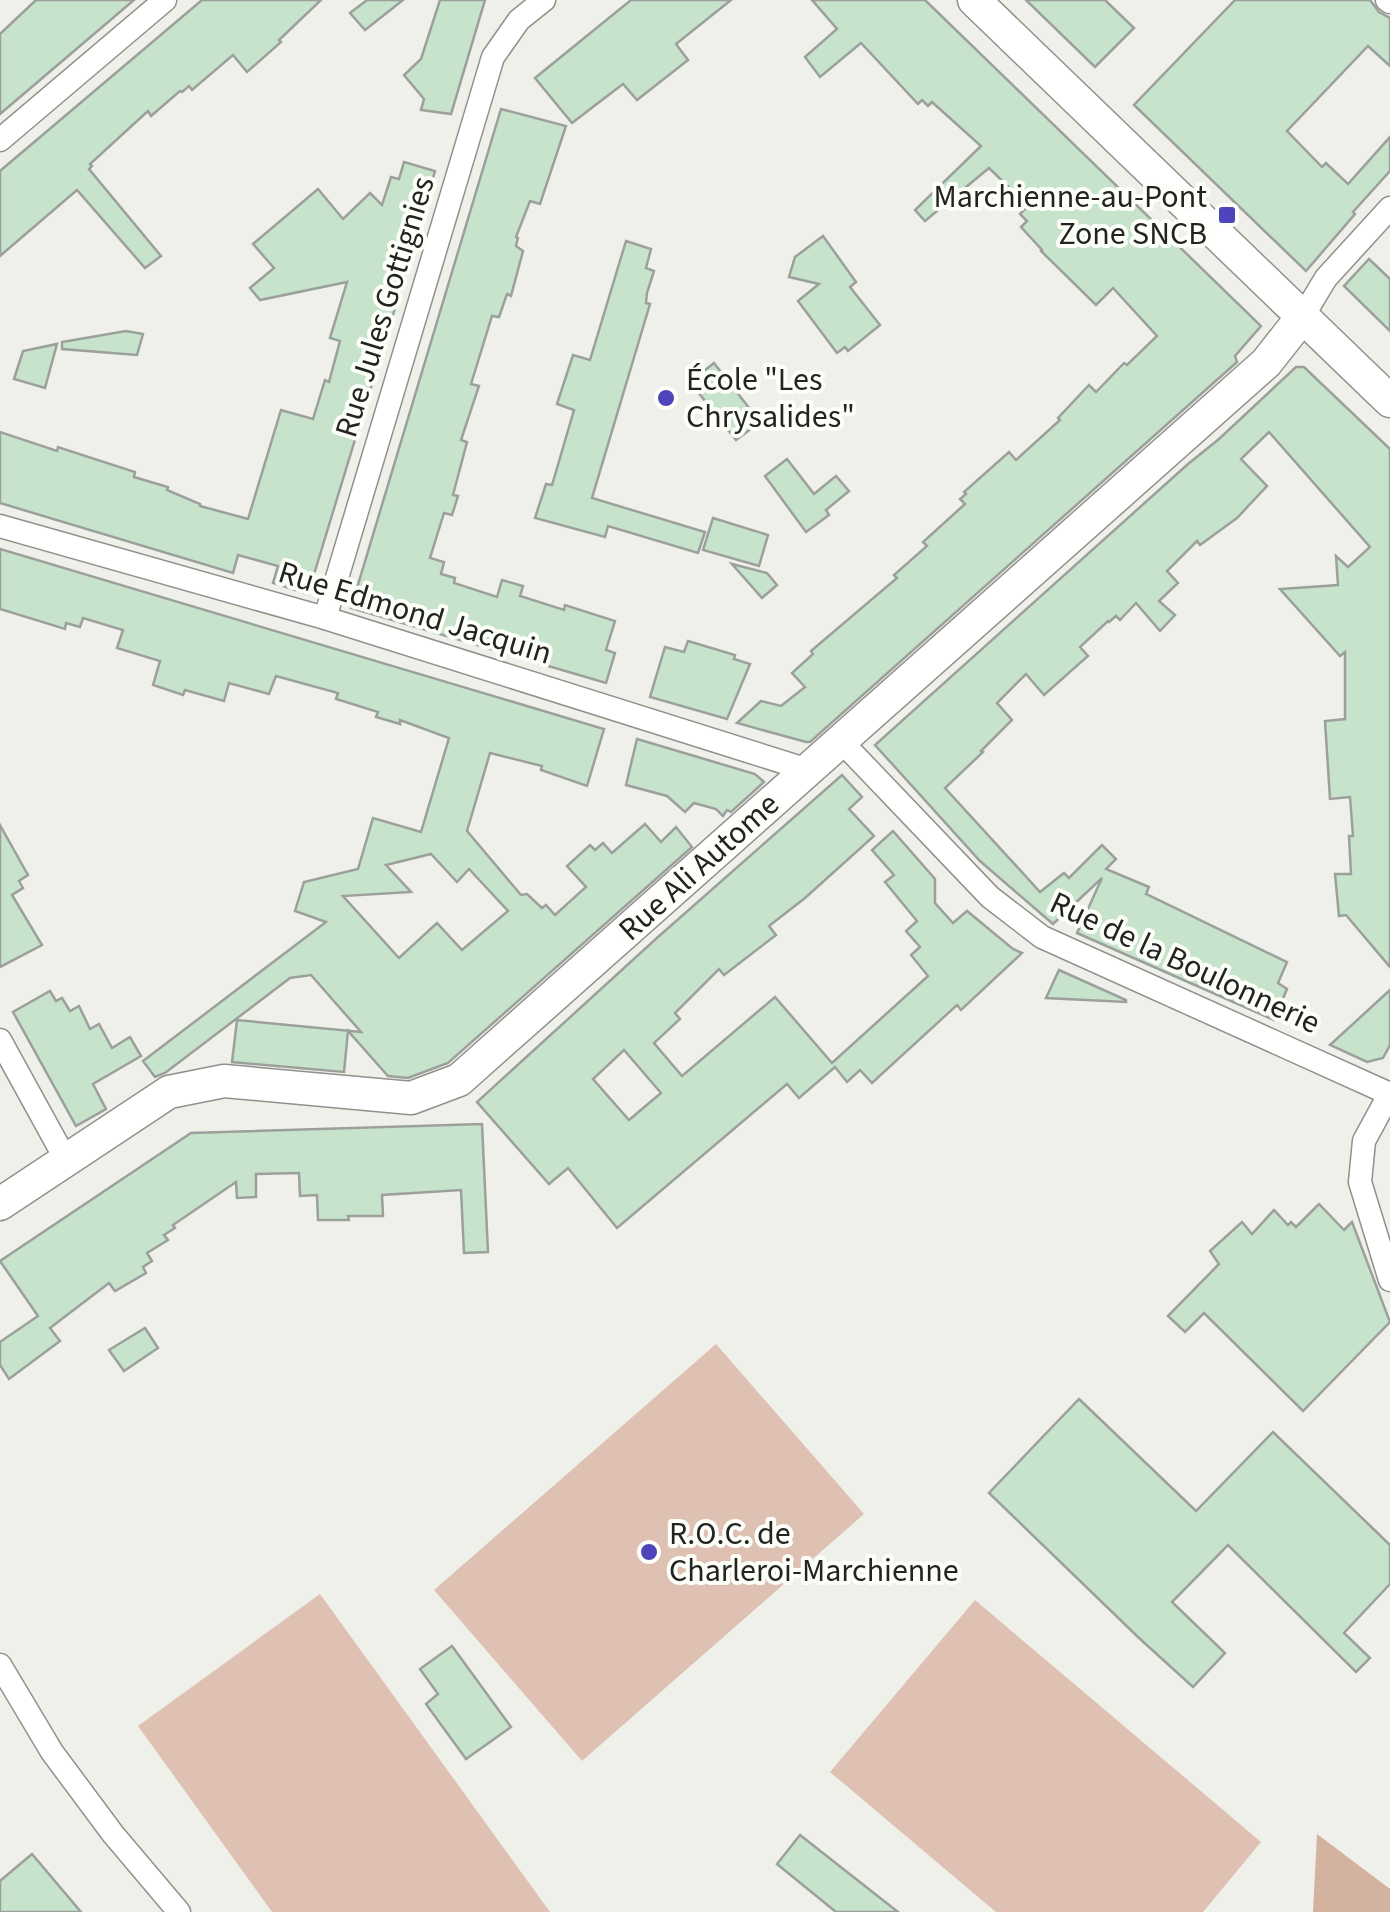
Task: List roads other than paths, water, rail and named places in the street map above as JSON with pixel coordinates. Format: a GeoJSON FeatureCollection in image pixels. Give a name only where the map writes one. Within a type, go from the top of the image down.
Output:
{"type":"FeatureCollection","features":[{"type":"Feature","properties":{"kind":"street"},"geometry":{"type":"LineString","coordinates":[[0,140],[165,0]]}},
{"type":"Feature","properties":{"kind":"street","name":"Rue Jules Gottignies"},"geometry":{"type":"LineString","coordinates":[[325,618],[493,57],[520,20],[544,0]]}},
{"type":"Feature","properties":{"kind":"street"},"geometry":{"type":"LineString","coordinates":[[974,0],[1390,401]]}},
{"type":"Feature","properties":{"kind":"street"},"geometry":{"type":"LineString","coordinates":[[1303,316],[1326,278],[1390,208]]}},
{"type":"Feature","properties":{"kind":"street","name":"Rue Ali Autome"},"geometry":{"type":"LineString","coordinates":[[0,1204],[169,1092],[224,1081],[411,1098],[459,1080],[1266,363],[1303,316]]}},
{"type":"Feature","properties":{"kind":"street","name":"Rue Edmond Jacquin"},"geometry":{"type":"LineString","coordinates":[[0,526],[325,618],[808,770]]}},
{"type":"Feature","properties":{"kind":"street","name":"Rue de la Boulonnerie"},"geometry":{"type":"LineString","coordinates":[[841,741],[990,898],[1042,937],[1390,1094]]}},
{"type":"Feature","properties":{"kind":"street"},"geometry":{"type":"LineString","coordinates":[[0,1040],[66,1160]]}},
{"type":"Feature","properties":{"kind":"street"},"geometry":{"type":"LineString","coordinates":[[1390,1094],[1364,1141],[1360,1182],[1390,1280]]}},
{"type":"Feature","properties":{"kind":"street"},"geometry":{"type":"LineString","coordinates":[[0,1665],[52,1752],[113,1834],[179,1912]]}},
{"type":"Feature","properties":{"kind":"place","name":"Marchienne-au-Pont Zone SNCB"},"geometry":{"type":"Point","coordinates":[1227,215]}},
{"type":"Feature","properties":{"kind":"place","name":"École \"Les Chrysalides\""},"geometry":{"type":"Point","coordinates":[666,398]}},
{"type":"Feature","properties":{"kind":"place","name":"R.O.C. de Charleroi-Marchienne"},"geometry":{"type":"Point","coordinates":[649,1552]}}]}
